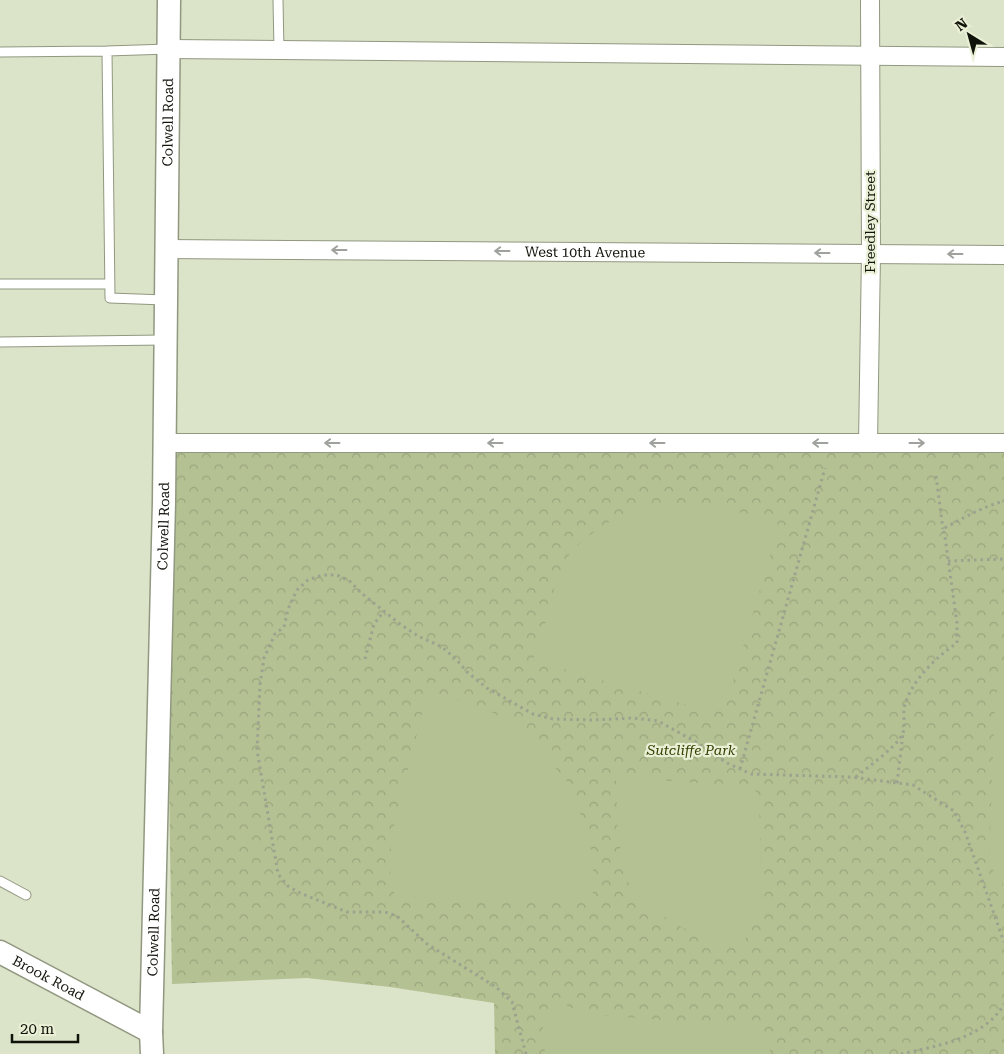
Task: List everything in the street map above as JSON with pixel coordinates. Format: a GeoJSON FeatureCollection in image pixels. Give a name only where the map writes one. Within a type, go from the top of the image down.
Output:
{"type":"FeatureCollection","features":[{"type":"Feature","properties":{"kind":"street","name":"Colwell Road"},"geometry":{"type":"LineString","coordinates":[[152,1043],[164,443],[169,0]]}},
{"type":"Feature","properties":{"kind":"street","name":"Freedley Street"},"geometry":{"type":"LineString","coordinates":[[868,443],[870,0]]}},
{"type":"Feature","properties":{"kind":"street"},"geometry":{"type":"LineString","coordinates":[[169,49],[1004,57]]}},
{"type":"Feature","properties":{"kind":"street","name":"West 10th Avenue"},"geometry":{"type":"LineString","coordinates":[[166,249],[1004,255]]}},
{"type":"Feature","properties":{"kind":"street"},"geometry":{"type":"LineString","coordinates":[[164,443],[1004,443]]}},
{"type":"Feature","properties":{"kind":"street","name":"Brook Road"},"geometry":{"type":"LineString","coordinates":[[0,952],[152,1043]]}},
{"type":"Feature","properties":{"kind":"lane"},"geometry":{"type":"LineString","coordinates":[[278,0],[279,50]]}},
{"type":"Feature","properties":{"kind":"lane"},"geometry":{"type":"LineString","coordinates":[[0,52],[169,49]]}},
{"type":"Feature","properties":{"kind":"lane"},"geometry":{"type":"LineString","coordinates":[[107,50],[110,298],[166,300]]}},
{"type":"Feature","properties":{"kind":"lane"},"geometry":{"type":"LineString","coordinates":[[0,284],[110,284]]}},
{"type":"Feature","properties":{"kind":"lane"},"geometry":{"type":"LineString","coordinates":[[0,342],[165,340]]}},
{"type":"Feature","properties":{"kind":"lane"},"geometry":{"type":"LineString","coordinates":[[0,881],[26,895]]}},
{"type":"Feature","properties":{"kind":"path"},"geometry":{"type":"LineString","coordinates":[[740,769],[826,468]]}},
{"type":"Feature","properties":{"kind":"path"},"geometry":{"type":"LineString","coordinates":[[898,783],[904,708],[915,685],[929,666],[957,643],[957,623],[936,476]]}},
{"type":"Feature","properties":{"kind":"path"},"geometry":{"type":"LineString","coordinates":[[943,529],[973,512],[1004,501]]}},
{"type":"Feature","properties":{"kind":"path"},"geometry":{"type":"LineString","coordinates":[[948,560],[1004,559]]}},
{"type":"Feature","properties":{"kind":"path"},"geometry":{"type":"LineString","coordinates":[[526,1054],[512,1002],[496,987],[427,944],[397,916],[385,912],[347,912],[294,890],[278,874],[257,750],[260,685],[264,658],[275,634],[284,627],[288,610],[297,590],[308,580],[322,575],[337,575],[351,582],[360,592],[418,636],[442,648],[486,688],[533,714],[553,718],[591,720],[634,718],[658,721],[696,742],[727,763],[751,774],[855,777],[913,785],[954,811],[965,832],[1004,942]]}},
{"type":"Feature","properties":{"kind":"path"},"geometry":{"type":"LineString","coordinates":[[365,659],[374,624],[384,611]]}},
{"type":"Feature","properties":{"kind":"path"},"geometry":{"type":"LineString","coordinates":[[855,777],[879,759],[903,733]]}},
{"type":"Feature","properties":{"kind":"path"},"geometry":{"type":"LineString","coordinates":[[901,1054],[960,1039],[989,1022],[1004,1004]]}},
{"type":"Feature","properties":{"kind":"green space","name":"Sutcliffe Park"},"geometry":{"type":"Polygon","coordinates":[[[164,443],[1004,447],[1004,1054],[495,1054],[494,1003],[390,987],[307,978],[172,984],[164,443]]]}},
{"type":"Feature","properties":{"kind":"green space"},"geometry":{"type":"Polygon","coordinates":[[[672,503],[714,507],[753,515],[779,525],[726,705],[714,713],[533,660],[559,575],[573,550],[604,525],[628,511],[649,504],[672,503]]]}},
{"type":"Feature","properties":{"kind":"green space"},"geometry":{"type":"Polygon","coordinates":[[[1004,679],[1004,886],[989,864],[995,700],[1000,680],[1004,679]]]}},
{"type":"Feature","properties":{"kind":"green space"},"geometry":{"type":"Polygon","coordinates":[[[427,694],[464,702],[494,713],[528,735],[573,789],[593,857],[593,903],[396,896],[390,886],[391,838],[427,694]]]}},
{"type":"Feature","properties":{"kind":"green space"},"geometry":{"type":"Polygon","coordinates":[[[616,777],[752,787],[759,795],[762,918],[756,919],[747,928],[745,946],[732,946],[699,937],[649,908],[628,882],[618,839],[616,777]]]}},
{"type":"Feature","properties":{"kind":"green space"},"geometry":{"type":"Polygon","coordinates":[[[557,1004],[566,1005],[585,1014],[753,1027],[763,1031],[768,1036],[770,1054],[545,1054],[542,1017],[557,1004]]]}}]}
